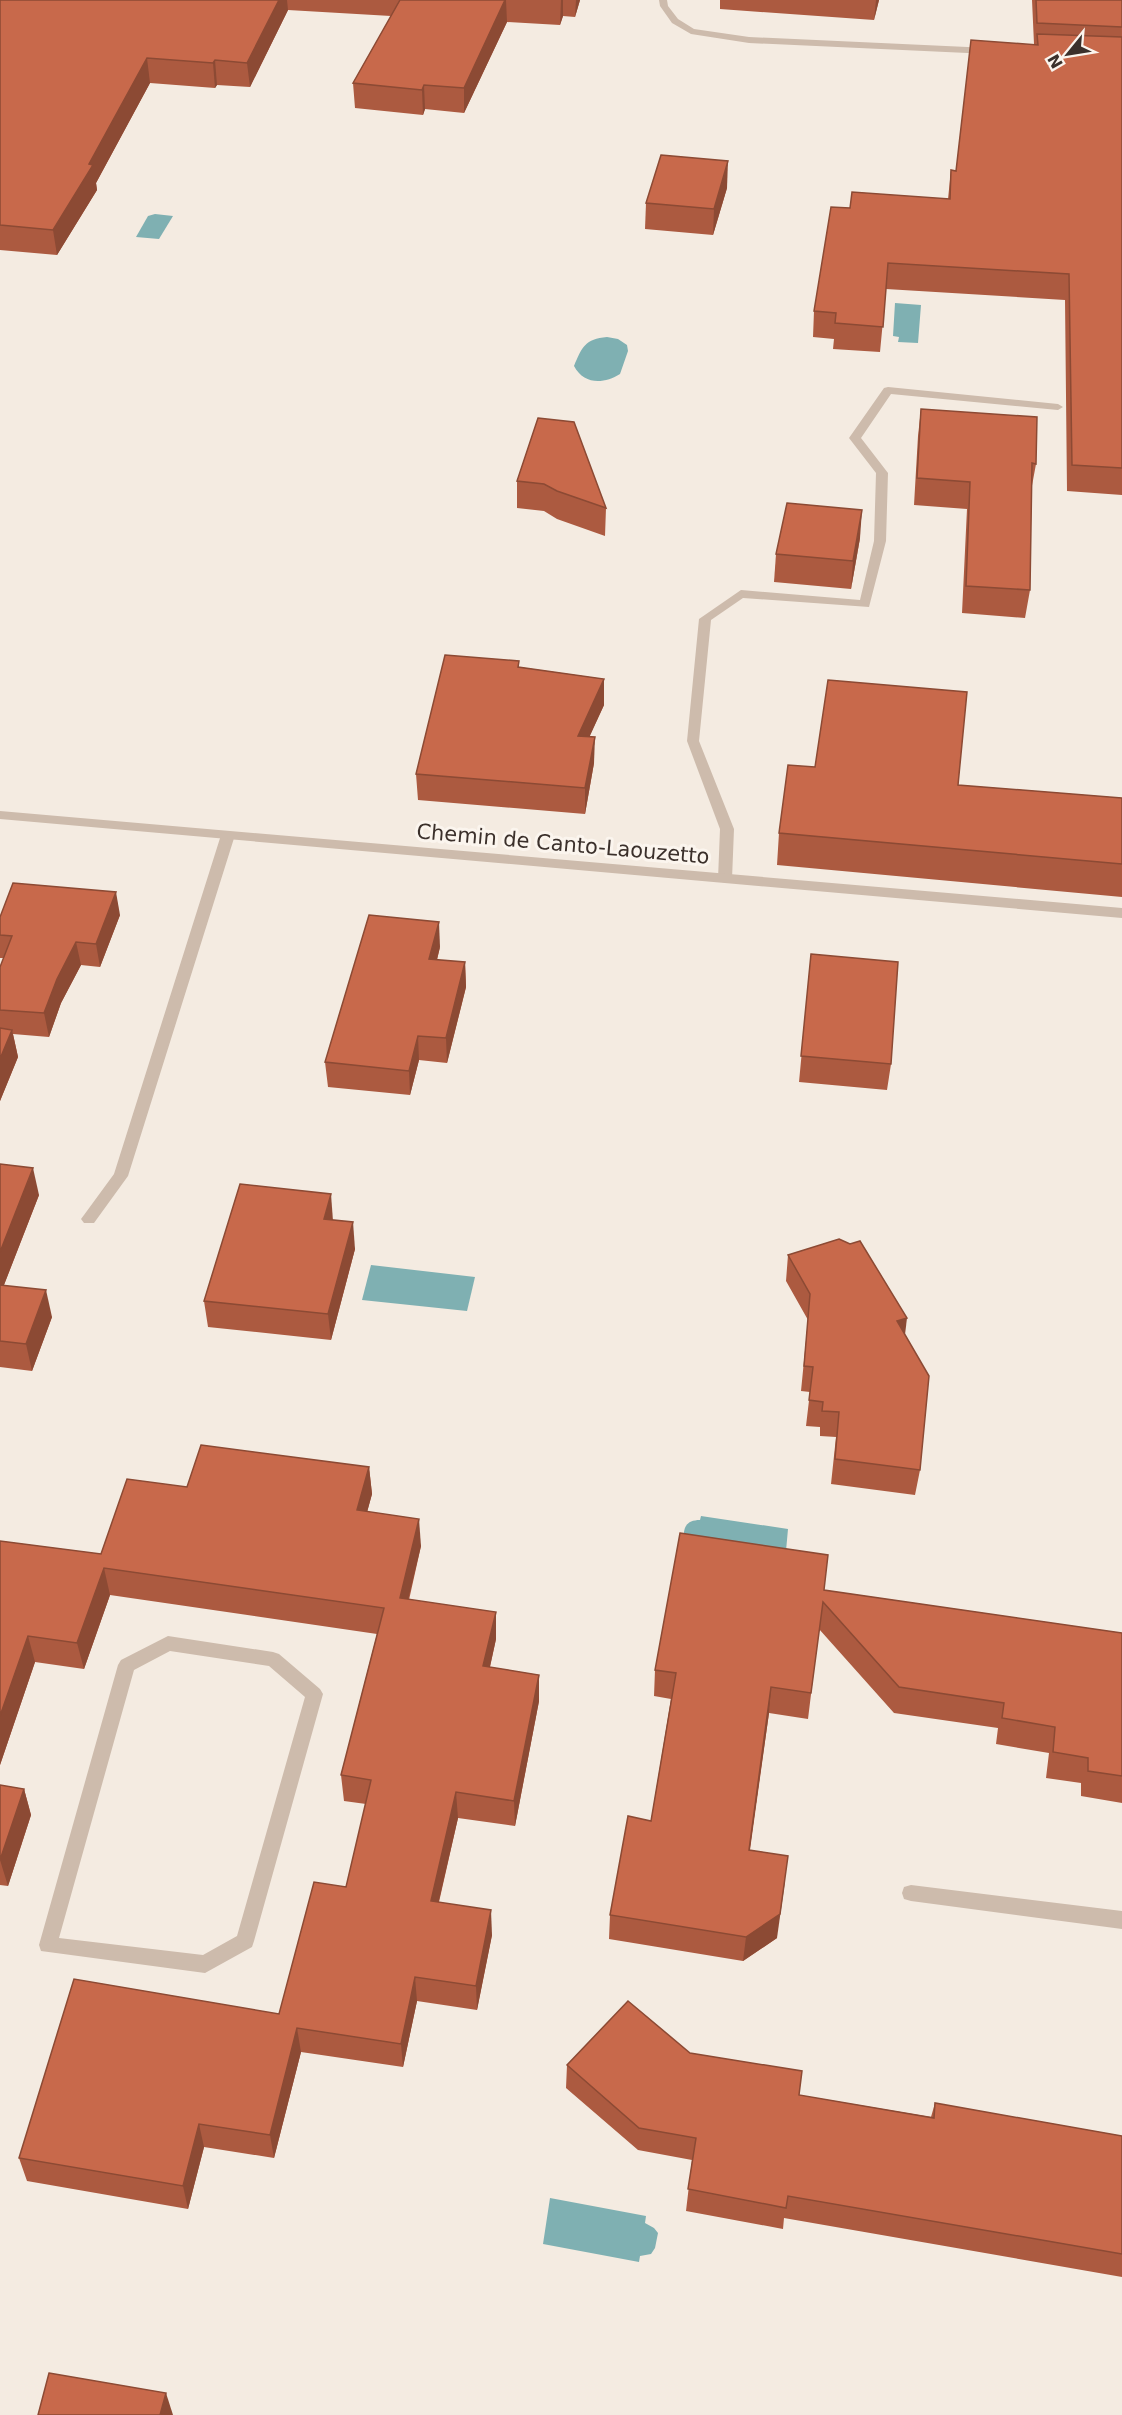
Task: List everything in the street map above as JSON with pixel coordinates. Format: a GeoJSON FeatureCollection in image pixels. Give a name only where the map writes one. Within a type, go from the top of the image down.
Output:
{"type":"FeatureCollection","features":[{"type":"Feature","properties":{"kind":"street"},"geometry":{"type":"LineString","coordinates":[[663,0],[664,6],[675,21],[691,31],[749,40],[1006,51]]}},
{"type":"Feature","properties":{"kind":"street"},"geometry":{"type":"LineString","coordinates":[[725,879],[727,829],[693,741],[705,619],[741,594],[865,604],[880,541],[882,473],[855,438],[888,390],[1058,406]]}},
{"type":"Feature","properties":{"kind":"street","name":"Chemin de Canto-Laouzetto"},"geometry":{"type":"LineString","coordinates":[[0,815],[1122,914]]}},
{"type":"Feature","properties":{"kind":"street"},"geometry":{"type":"LineString","coordinates":[[89,1220],[121,1176],[228,835]]}},
{"type":"Feature","properties":{"kind":"street"},"geometry":{"type":"LineString","coordinates":[[168,1643],[273,1659],[314,1694],[245,1941],[205,1964],[48,1945],[127,1665],[168,1643]]}},
{"type":"Feature","properties":{"kind":"street"},"geometry":{"type":"LineString","coordinates":[[911,1893],[1122,1920]]}},
{"type":"Feature","properties":{"kind":"water"},"geometry":{"type":"Polygon","coordinates":[[[155,214],[173,216],[159,239],[136,237],[148,216],[155,214]]]}},
{"type":"Feature","properties":{"kind":"water"},"geometry":{"type":"Polygon","coordinates":[[[895,303],[921,305],[918,343],[898,342],[899,337],[893,336],[895,303]]]}},
{"type":"Feature","properties":{"kind":"water"},"geometry":{"type":"Polygon","coordinates":[[[607,337],[618,339],[627,345],[628,351],[620,374],[601,381],[583,377],[574,366],[582,349],[589,342],[607,337]]]}},
{"type":"Feature","properties":{"kind":"water"},"geometry":{"type":"Polygon","coordinates":[[[371,1265],[475,1277],[467,1311],[362,1300],[371,1265]]]}},
{"type":"Feature","properties":{"kind":"water"},"geometry":{"type":"Polygon","coordinates":[[[701,1516],[788,1529],[785,1562],[684,1537],[687,1524],[700,1520],[701,1516]]]}},
{"type":"Feature","properties":{"kind":"water"},"geometry":{"type":"Polygon","coordinates":[[[550,2198],[646,2216],[645,2223],[658,2233],[655,2248],[651,2254],[640,2256],[639,2262],[543,2244],[550,2198]]]}},
{"type":"Feature","properties":{"kind":"building"},"geometry":{"type":"Polygon","coordinates":[[[0,0],[279,0],[247,63],[147,58],[89,164],[93,165],[53,230],[0,225],[0,0]]]}},
{"type":"Feature","properties":{"kind":"building"},"geometry":{"type":"Polygon","coordinates":[[[400,0],[505,0],[464,88],[424,85],[422,90],[353,83],[400,0]]]}},
{"type":"Feature","properties":{"kind":"building"},"geometry":{"type":"Polygon","coordinates":[[[1036,0],[1122,0],[1122,27],[1037,23],[1036,0]]]}},
{"type":"Feature","properties":{"kind":"building"},"geometry":{"type":"Polygon","coordinates":[[[1037,34],[1122,37],[1122,468],[1072,465],[1069,274],[888,263],[883,327],[835,323],[836,313],[814,311],[831,207],[850,208],[852,192],[950,199],[951,170],[956,171],[971,40],[1038,45],[1037,34]]]}},
{"type":"Feature","properties":{"kind":"building"},"geometry":{"type":"Polygon","coordinates":[[[661,155],[728,161],[714,209],[646,203],[661,155]]]}},
{"type":"Feature","properties":{"kind":"building"},"geometry":{"type":"Polygon","coordinates":[[[921,409],[1037,417],[1036,464],[1032,463],[1030,590],[966,586],[970,482],[917,478],[921,409]]]}},
{"type":"Feature","properties":{"kind":"building"},"geometry":{"type":"Polygon","coordinates":[[[538,418],[574,422],[606,508],[557,491],[544,484],[517,481],[538,418]]]}},
{"type":"Feature","properties":{"kind":"building"},"geometry":{"type":"Polygon","coordinates":[[[787,503],[862,510],[853,561],[776,554],[787,503]]]}},
{"type":"Feature","properties":{"kind":"building"},"geometry":{"type":"Polygon","coordinates":[[[445,655],[519,661],[518,667],[604,679],[578,736],[595,737],[585,788],[416,774],[445,655]]]}},
{"type":"Feature","properties":{"kind":"building"},"geometry":{"type":"Polygon","coordinates":[[[828,680],[967,692],[958,785],[1122,798],[1122,864],[779,833],[788,765],[815,767],[828,680]]]}},
{"type":"Feature","properties":{"kind":"building"},"geometry":{"type":"Polygon","coordinates":[[[13,883],[116,892],[96,944],[76,942],[57,979],[44,1013],[0,1010],[0,967],[12,936],[0,935],[0,917],[13,883]]]}},
{"type":"Feature","properties":{"kind":"building"},"geometry":{"type":"Polygon","coordinates":[[[369,915],[439,922],[429,959],[465,962],[446,1038],[418,1036],[409,1071],[325,1062],[369,915]]]}},
{"type":"Feature","properties":{"kind":"building"},"geometry":{"type":"Polygon","coordinates":[[[811,954],[898,962],[891,1064],[801,1056],[811,954]]]}},
{"type":"Feature","properties":{"kind":"building"},"geometry":{"type":"Polygon","coordinates":[[[0,1028],[12,1030],[0,1059],[0,1028]]]}},
{"type":"Feature","properties":{"kind":"building"},"geometry":{"type":"Polygon","coordinates":[[[0,1164],[33,1168],[0,1252],[0,1164]]]}},
{"type":"Feature","properties":{"kind":"building"},"geometry":{"type":"Polygon","coordinates":[[[240,1184],[331,1194],[324,1219],[353,1222],[328,1314],[204,1301],[240,1184]]]}},
{"type":"Feature","properties":{"kind":"building"},"geometry":{"type":"Polygon","coordinates":[[[839,1239],[850,1244],[860,1241],[907,1318],[897,1321],[929,1376],[920,1470],[835,1459],[839,1412],[822,1411],[823,1402],[809,1400],[813,1367],[804,1366],[810,1294],[788,1255],[839,1239]]]}},
{"type":"Feature","properties":{"kind":"building"},"geometry":{"type":"Polygon","coordinates":[[[0,1285],[46,1290],[26,1344],[0,1341],[0,1285]]]}},
{"type":"Feature","properties":{"kind":"building"},"geometry":{"type":"Polygon","coordinates":[[[201,1445],[369,1467],[357,1510],[419,1519],[400,1598],[496,1612],[483,1666],[539,1675],[514,1801],[456,1792],[431,1901],[491,1910],[476,1986],[415,1977],[401,2044],[297,2028],[270,2135],[199,2124],[183,2186],[19,2158],[74,1979],[279,2014],[314,1882],[346,1887],[371,1780],[341,1775],[384,1608],[104,1568],[77,1643],[28,1636],[0,1716],[0,1541],[101,1554],[127,1479],[187,1487],[201,1445]]]}},
{"type":"Feature","properties":{"kind":"building"},"geometry":{"type":"Polygon","coordinates":[[[680,1533],[828,1555],[824,1590],[1122,1633],[1122,1776],[1088,1771],[1088,1758],[1053,1752],[1055,1727],[1002,1718],[1004,1703],[899,1687],[823,1602],[811,1693],[771,1687],[749,1850],[788,1856],[780,1914],[746,1937],[610,1915],[628,1816],[651,1821],[676,1673],[655,1670],[680,1533]]]}},
{"type":"Feature","properties":{"kind":"building"},"geometry":{"type":"Polygon","coordinates":[[[0,1785],[24,1789],[0,1860],[0,1785]]]}},
{"type":"Feature","properties":{"kind":"building"},"geometry":{"type":"Polygon","coordinates":[[[628,2001],[690,2053],[802,2071],[799,2095],[934,2118],[935,2103],[1122,2136],[1122,2254],[788,2196],[786,2208],[688,2189],[696,2138],[639,2128],[567,2065],[628,2001]]]}},
{"type":"Feature","properties":{"kind":"building"},"geometry":{"type":"Polygon","coordinates":[[[49,2373],[166,2393],[160,2415],[38,2415],[49,2373]]]}}]}
